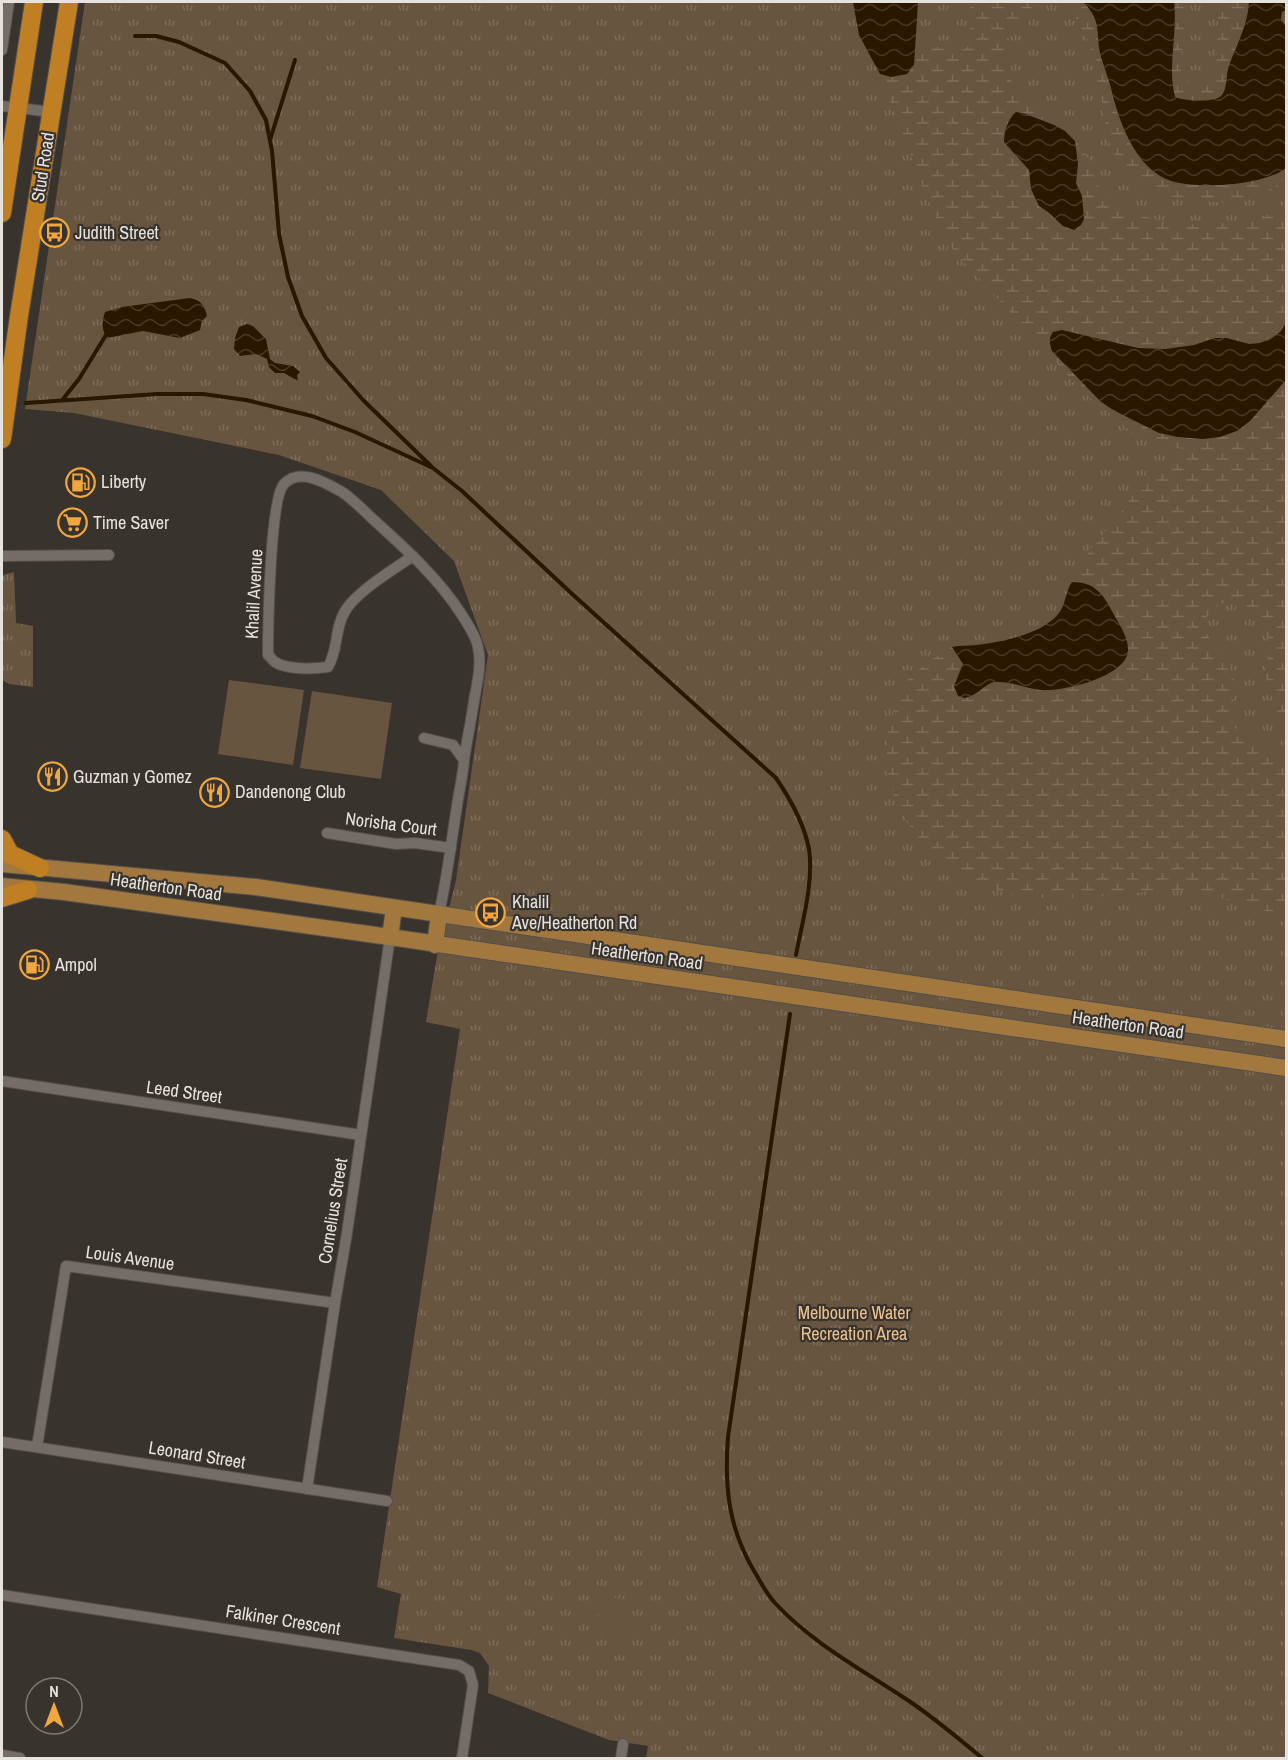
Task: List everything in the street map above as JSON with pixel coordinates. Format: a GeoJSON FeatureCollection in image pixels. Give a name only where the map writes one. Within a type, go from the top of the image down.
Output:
{"type":"FeatureCollection","features":[{"type":"Feature","properties":{"kind":"highway","name":"Stud Road"},"geometry":{"type":"LineString","coordinates":[[2,213],[10,107],[34,2]]}},
{"type":"Feature","properties":{"kind":"highway","name":"Stud Road"},"geometry":{"type":"LineString","coordinates":[[2,439],[20,306],[69,2]]}},
{"type":"Feature","properties":{"kind":"highway"},"geometry":{"type":"LineString","coordinates":[[2,839],[10,854],[40,868]]}},
{"type":"Feature","properties":{"kind":"highway"},"geometry":{"type":"LineString","coordinates":[[2,898],[28,890]]}},
{"type":"Feature","properties":{"kind":"main road","name":"Heatherton Road"},"geometry":{"type":"LineString","coordinates":[[2,864],[256,887],[1287,1039]]}},
{"type":"Feature","properties":{"kind":"main road","name":"Heatherton Road"},"geometry":{"type":"LineString","coordinates":[[2,886],[64,892],[390,938],[1287,1068]]}},
{"type":"Feature","properties":{"kind":"main road"},"geometry":{"type":"LineString","coordinates":[[390,938],[394,908]]}},
{"type":"Feature","properties":{"kind":"main road"},"geometry":{"type":"LineString","coordinates":[[435,945],[439,914]]}},
{"type":"Feature","properties":{"kind":"street"},"geometry":{"type":"LineString","coordinates":[[2,50],[9,2]]}},
{"type":"Feature","properties":{"kind":"street"},"geometry":{"type":"LineString","coordinates":[[10,107],[52,112]]}},
{"type":"Feature","properties":{"kind":"street","name":"Khalil Avenue"},"geometry":{"type":"LineString","coordinates":[[413,556],[362,592],[344,611],[338,628],[334,656],[328,667],[295,668],[276,663],[268,655],[275,513],[281,486],[290,479],[302,476],[316,479],[344,494],[413,556],[450,597],[468,623],[478,645],[480,665],[439,914]]}},
{"type":"Feature","properties":{"kind":"street"},"geometry":{"type":"LineString","coordinates":[[2,556],[109,555]]}},
{"type":"Feature","properties":{"kind":"street"},"geometry":{"type":"LineString","coordinates":[[424,738],[453,745],[464,760]]}},
{"type":"Feature","properties":{"kind":"street","name":"Norisha Court"},"geometry":{"type":"LineString","coordinates":[[327,833],[396,844],[415,843],[451,848]]}},
{"type":"Feature","properties":{"kind":"street","name":"Cornelius Street"},"geometry":{"type":"LineString","coordinates":[[307,1489],[390,938]]}},
{"type":"Feature","properties":{"kind":"street","name":"Leed Street"},"geometry":{"type":"LineString","coordinates":[[2,1081],[361,1135]]}},
{"type":"Feature","properties":{"kind":"street","name":"Louis Avenue"},"geometry":{"type":"LineString","coordinates":[[37,1447],[66,1266],[335,1303]]}},
{"type":"Feature","properties":{"kind":"street","name":"Leonard Street"},"geometry":{"type":"LineString","coordinates":[[2,1442],[387,1501]]}},
{"type":"Feature","properties":{"kind":"street","name":"Falkiner Crescent"},"geometry":{"type":"LineString","coordinates":[[2,1595],[459,1665],[469,1671],[473,1684],[462,1758]]}},
{"type":"Feature","properties":{"kind":"street"},"geometry":{"type":"LineString","coordinates":[[621,1758],[623,1744]]}},
{"type":"Feature","properties":{"kind":"street"},"geometry":{"type":"LineString","coordinates":[[2,1755],[20,1758]]}},
{"type":"Feature","properties":{"kind":"green space","name":"Melbourne Water Recreation Area"},"geometry":{"type":"Polygon","coordinates":[[[85,2],[1286,2],[1286,1758],[646,1758],[648,1746],[609,1740],[488,1693],[489,1666],[480,1653],[394,1638],[401,1594],[377,1587],[460,1029],[426,1022],[437,956],[456,880],[488,655],[454,561],[381,490],[279,455],[74,413],[25,409],[85,2]]]}},
{"type":"Feature","properties":{"kind":"green space"},"geometry":{"type":"Polygon","coordinates":[[[972,2],[1045,2],[1033,6],[1010,34],[1005,53],[1008,74],[1021,95],[1055,116],[1080,138],[1099,187],[1132,213],[1177,225],[1222,223],[1286,214],[1286,323],[1273,337],[1260,343],[1249,344],[1227,338],[1215,338],[1166,349],[1138,348],[1058,330],[1051,334],[1049,342],[1053,352],[1100,401],[1113,410],[1132,419],[1203,439],[1220,437],[1237,431],[1250,421],[1286,380],[1286,722],[1278,714],[1265,675],[1270,643],[1255,613],[1243,605],[1233,602],[1223,603],[1211,609],[1206,619],[1206,632],[1224,657],[1234,679],[1235,693],[1231,710],[1233,727],[1268,748],[1286,765],[1286,915],[1196,891],[1152,891],[1088,898],[1020,898],[953,873],[923,843],[907,822],[894,795],[888,772],[887,751],[889,726],[898,699],[908,679],[929,661],[952,647],[963,664],[954,688],[958,695],[964,698],[995,682],[1048,690],[1084,684],[1116,670],[1126,650],[1127,642],[1122,627],[1102,595],[1086,584],[1072,582],[1090,549],[1117,518],[1143,481],[1189,457],[1190,453],[1186,449],[1170,447],[1133,433],[1083,392],[947,243],[880,74],[891,77],[906,74],[914,65],[915,39],[946,49],[962,50],[968,46],[972,2]],[[1015,113],[1007,126],[1004,142],[1029,170],[1031,189],[1036,203],[1063,226],[1084,215],[1082,196],[1076,183],[1078,164],[1073,138],[1045,120],[1015,113]]]}},
{"type":"Feature","properties":{"kind":"green space"},"geometry":{"type":"Polygon","coordinates":[[[1060,2],[1083,2],[1093,15],[1102,61],[1123,126],[1136,152],[1155,172],[1171,181],[1200,185],[1250,181],[1271,176],[1286,168],[1286,177],[1277,187],[1225,203],[1155,195],[1123,173],[1109,143],[1088,40],[1071,9],[1060,2]]]}},
{"type":"Feature","properties":{"kind":"green space"},"geometry":{"type":"Polygon","coordinates":[[[1174,2],[1187,2],[1187,24],[1180,63],[1182,77],[1194,83],[1213,75],[1216,62],[1219,2],[1249,2],[1244,28],[1219,97],[1197,101],[1175,97],[1172,73],[1174,2]]]}},
{"type":"Feature","properties":{"kind":"green space"},"geometry":{"type":"Polygon","coordinates":[[[14,572],[16,623],[33,626],[33,687],[9,684],[2,680],[3,575],[14,572]]]}},
{"type":"Feature","properties":{"kind":"green space"},"geometry":{"type":"Polygon","coordinates":[[[229,680],[304,690],[293,765],[218,754],[229,680]]]}},
{"type":"Feature","properties":{"kind":"green space"},"geometry":{"type":"Polygon","coordinates":[[[312,691],[392,703],[381,779],[300,768],[312,691]]]}},
{"type":"Feature","properties":{"kind":"green space"},"geometry":{"type":"Polygon","coordinates":[[[593,1594],[624,1599],[629,1630],[607,1636],[600,1615],[590,1613],[593,1594]]]}},
{"type":"Feature","properties":{"kind":"water"},"geometry":{"type":"Polygon","coordinates":[[[853,2],[918,2],[914,65],[907,74],[891,77],[880,74],[859,35],[853,2]]]}},
{"type":"Feature","properties":{"kind":"water"},"geometry":{"type":"Polygon","coordinates":[[[1083,2],[1174,2],[1172,73],[1175,97],[1198,101],[1212,100],[1223,94],[1228,69],[1246,20],[1249,2],[1286,2],[1286,10],[1282,12],[1281,19],[1286,27],[1286,168],[1261,179],[1219,185],[1177,182],[1166,179],[1155,172],[1136,152],[1123,127],[1101,57],[1096,22],[1083,2]]]}},
{"type":"Feature","properties":{"kind":"water"},"geometry":{"type":"Polygon","coordinates":[[[1016,112],[1054,125],[1065,131],[1075,141],[1078,164],[1076,183],[1082,196],[1084,219],[1081,225],[1074,230],[1063,226],[1039,206],[1031,189],[1029,170],[1004,142],[1007,126],[1016,112]]]}},
{"type":"Feature","properties":{"kind":"water"},"geometry":{"type":"Polygon","coordinates":[[[190,298],[202,304],[207,316],[202,321],[200,330],[180,338],[143,331],[107,338],[104,332],[105,312],[122,307],[190,298]]]}},
{"type":"Feature","properties":{"kind":"water"},"geometry":{"type":"Polygon","coordinates":[[[1286,323],[1286,380],[1250,421],[1237,431],[1220,437],[1203,439],[1159,433],[1113,410],[1100,401],[1052,351],[1050,342],[1053,332],[1062,330],[1138,348],[1166,349],[1194,345],[1215,338],[1227,338],[1249,344],[1260,343],[1273,337],[1286,323]]]}},
{"type":"Feature","properties":{"kind":"water"},"geometry":{"type":"Polygon","coordinates":[[[247,324],[253,326],[266,339],[270,359],[275,363],[293,366],[300,372],[297,375],[298,381],[284,373],[275,373],[269,367],[267,359],[256,354],[240,356],[234,349],[235,338],[239,327],[247,324]]]}},
{"type":"Feature","properties":{"kind":"water"},"geometry":{"type":"Polygon","coordinates":[[[1072,582],[1087,584],[1097,590],[1106,600],[1121,626],[1128,651],[1125,660],[1117,668],[1092,681],[1063,688],[1041,690],[995,682],[969,697],[958,696],[954,686],[963,664],[952,647],[986,644],[1033,632],[1059,613],[1072,582]]]}},
{"type":"Feature","properties":{"kind":"waterway"},"geometry":{"type":"LineString","coordinates":[[135,36],[156,36],[179,42],[225,63],[250,91],[266,120],[272,151],[279,234],[288,277],[302,316],[326,358],[364,401],[431,466]]}},
{"type":"Feature","properties":{"kind":"waterway"},"geometry":{"type":"LineString","coordinates":[[270,140],[295,60]]}},
{"type":"Feature","properties":{"kind":"waterway"},"geometry":{"type":"LineString","coordinates":[[63,399],[79,379],[106,335]]}},
{"type":"Feature","properties":{"kind":"waterway"},"geometry":{"type":"LineString","coordinates":[[26,403],[157,394],[203,394],[246,400],[312,416],[355,432],[433,468],[462,491],[776,778],[796,812],[809,849],[809,889],[796,955]]}},
{"type":"Feature","properties":{"kind":"waterway"},"geometry":{"type":"LineString","coordinates":[[790,1014],[728,1437],[728,1492],[734,1526],[740,1543],[761,1583],[772,1600],[789,1617],[836,1654],[924,1711],[982,1758]]}},
{"type":"Feature","properties":{"kind":"place","name":"Judith Street"},"geometry":{"type":"Point","coordinates":[54,233]}},
{"type":"Feature","properties":{"kind":"place","name":"Liberty"},"geometry":{"type":"Point","coordinates":[80,482]}},
{"type":"Feature","properties":{"kind":"place","name":"Time Saver"},"geometry":{"type":"Point","coordinates":[72,523]}},
{"type":"Feature","properties":{"kind":"place","name":"Guzman y Gomez"},"geometry":{"type":"Point","coordinates":[52,777]}},
{"type":"Feature","properties":{"kind":"place","name":"Dandenong Club"},"geometry":{"type":"Point","coordinates":[214,792]}},
{"type":"Feature","properties":{"kind":"place","name":"Khalil Ave/Heatherton Rd"},"geometry":{"type":"Point","coordinates":[491,912]}},
{"type":"Feature","properties":{"kind":"place","name":"Ampol"},"geometry":{"type":"Point","coordinates":[34,965]}}]}
